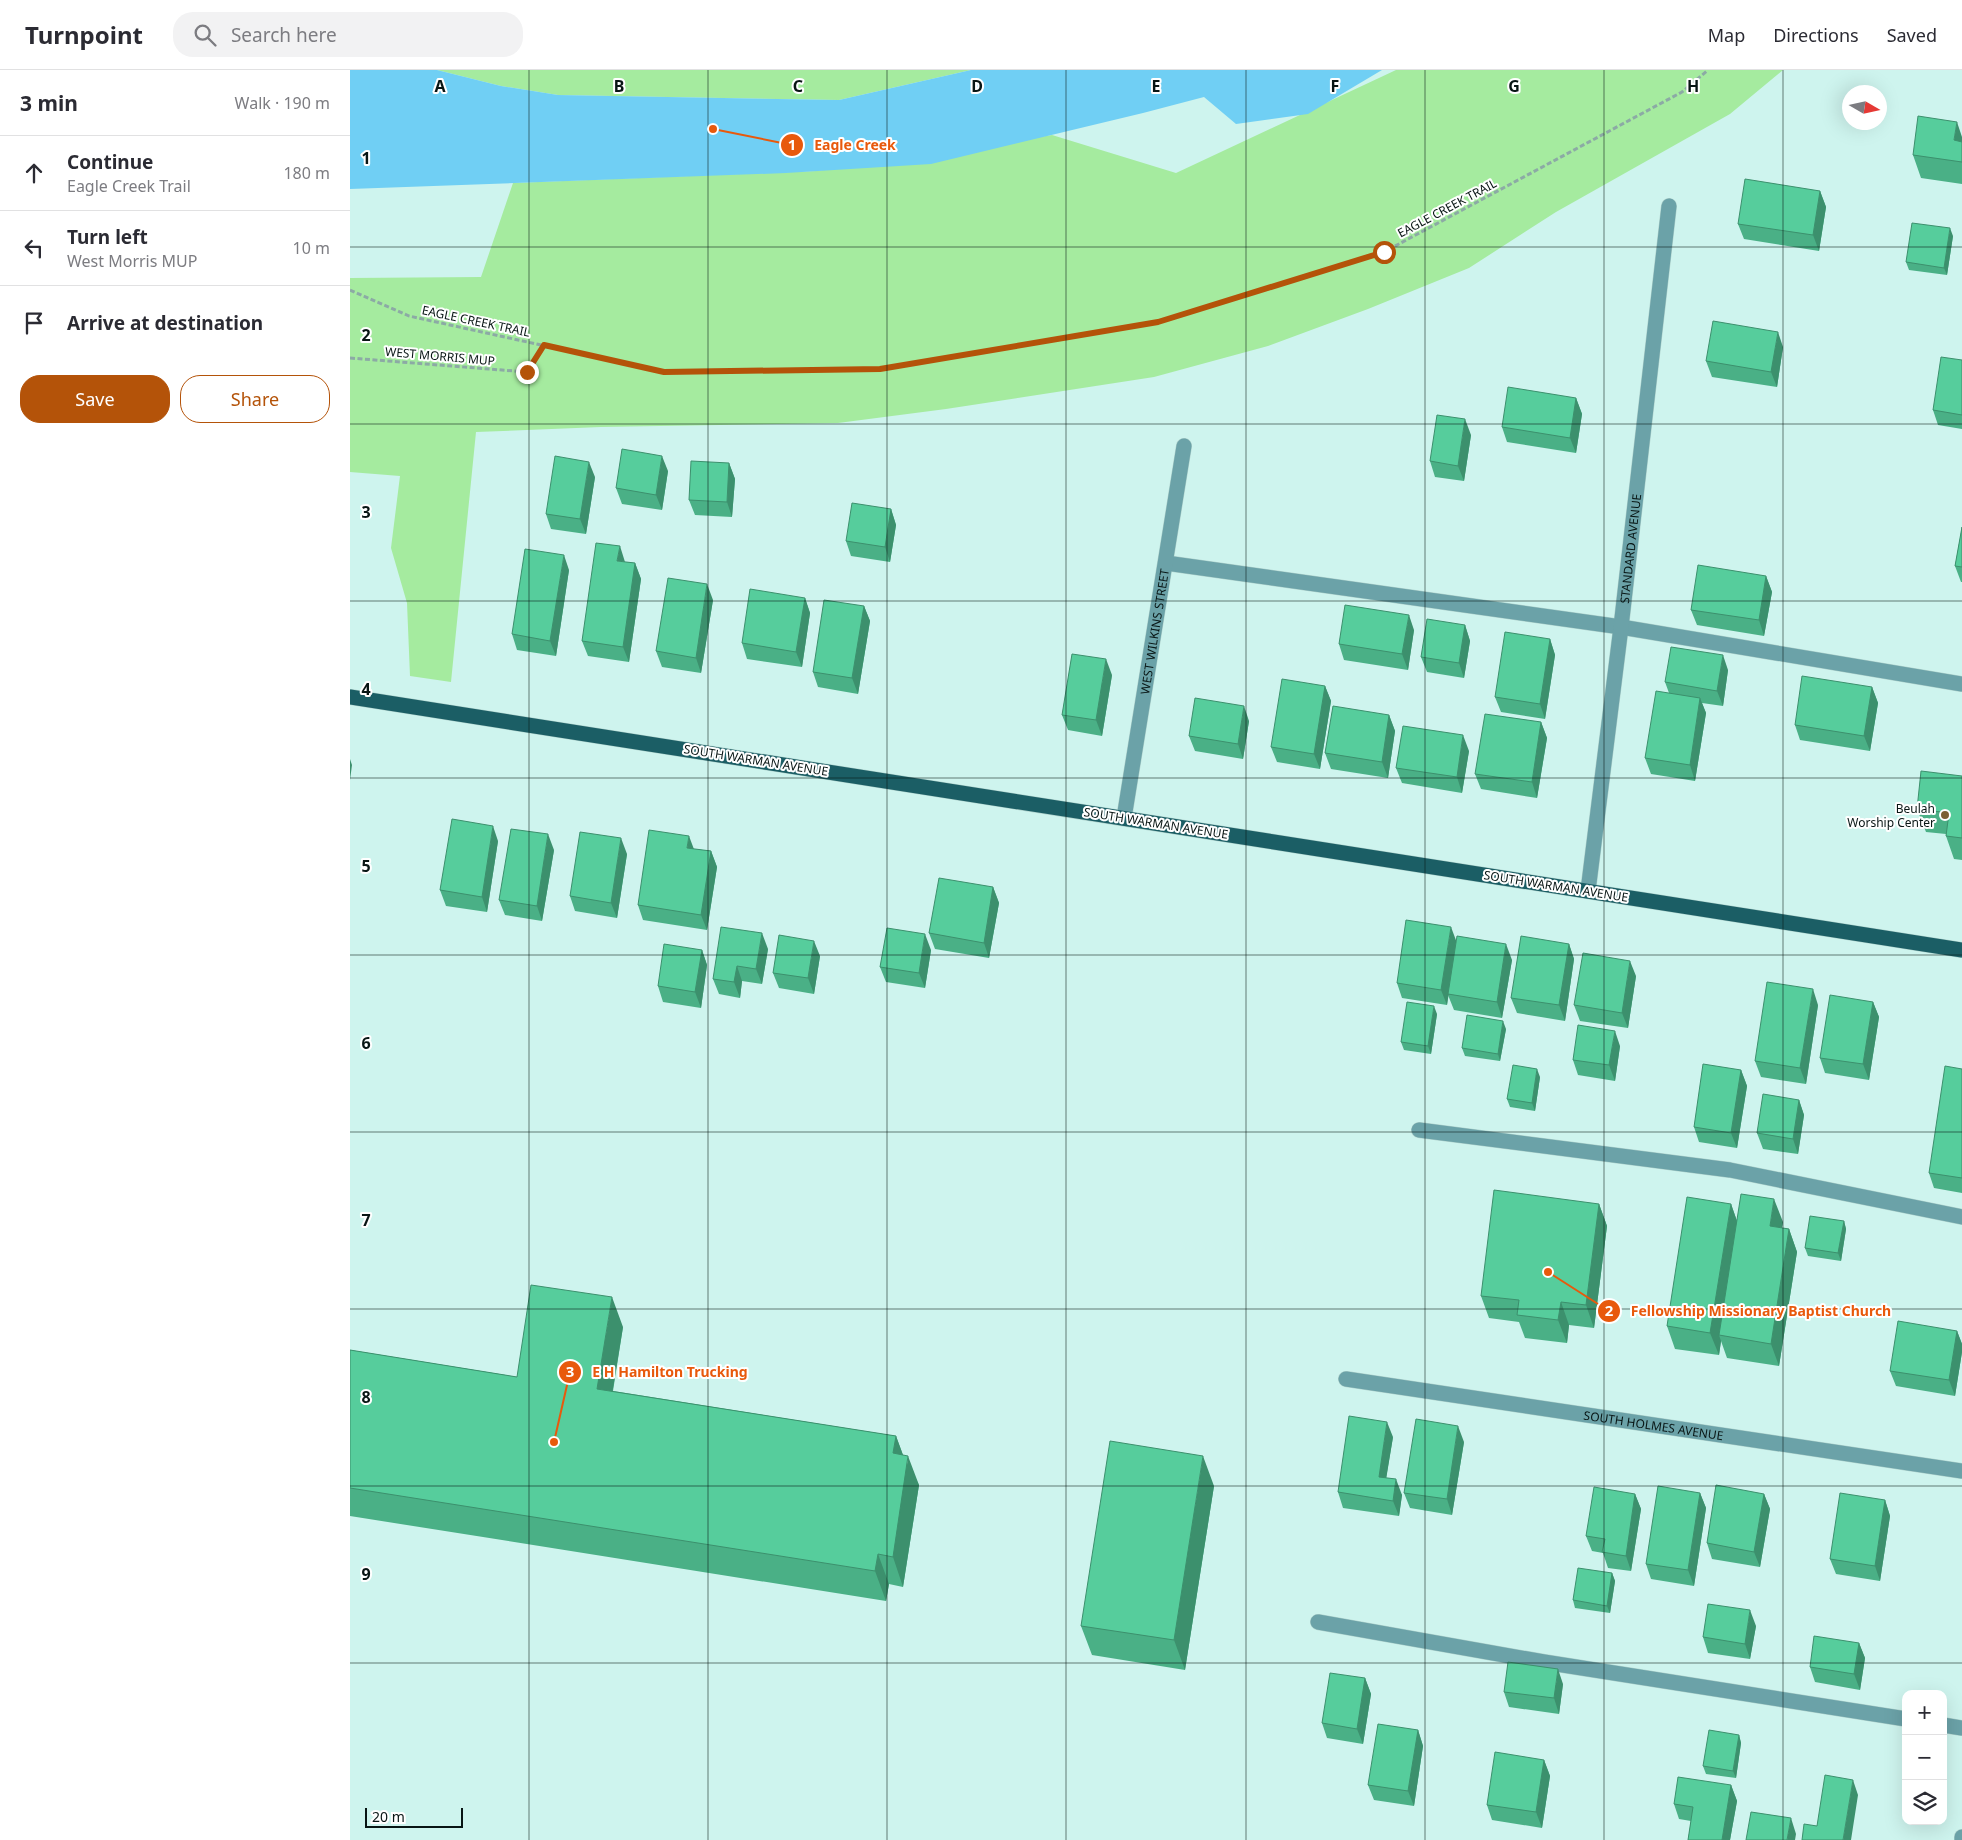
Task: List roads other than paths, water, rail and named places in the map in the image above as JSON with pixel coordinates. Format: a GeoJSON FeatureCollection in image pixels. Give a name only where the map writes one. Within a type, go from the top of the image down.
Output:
{"type":"FeatureCollection","features":[{"type":"Feature","properties":{"kind":"main road","name":"SOUTH WARMAN AVENUE"},"geometry":{"type":"LineString","coordinates":[[350,697],[1962,950]]}},
{"type":"Feature","properties":{"kind":"street","name":"STANDARD AVENUE"},"geometry":{"type":"LineString","coordinates":[[1588,891],[1621,627],[1669,206]]}},
{"type":"Feature","properties":{"kind":"street","name":"WEST WILKINS STREET"},"geometry":{"type":"LineString","coordinates":[[1124,818],[1184,446]]}},
{"type":"Feature","properties":{"kind":"street"},"geometry":{"type":"LineString","coordinates":[[1166,563],[1621,627],[1962,684]]}},
{"type":"Feature","properties":{"kind":"street"},"geometry":{"type":"LineString","coordinates":[[1419,1130],[1730,1170],[1962,1217]]}},
{"type":"Feature","properties":{"kind":"street","name":"SOUTH HOLMES AVENUE"},"geometry":{"type":"LineString","coordinates":[[1346,1379],[1962,1471]]}},
{"type":"Feature","properties":{"kind":"street"},"geometry":{"type":"LineString","coordinates":[[1318,1622],[1544,1662],[1902,1718]]}},
{"type":"Feature","properties":{"kind":"street"},"geometry":{"type":"LineString","coordinates":[[1947,1726],[1962,1728]]}},
{"type":"Feature","properties":{"kind":"water"},"geometry":{"type":"Polygon","coordinates":[[[350,70],[437,70],[501,86],[558,95],[839,100],[971,70],[1382,70],[1308,114],[1236,124],[1204,97],[931,164],[786,173],[350,189],[350,70]]]}},
{"type":"Feature","properties":{"kind":"place","name":"Eagle Creek"},"geometry":{"type":"Point","coordinates":[713,129]}},
{"type":"Feature","properties":{"kind":"place","name":"Beulah Worship Center"},"geometry":{"type":"Point","coordinates":[1945,815]}},
{"type":"Feature","properties":{"kind":"place","name":"Fellowship Missionary Baptist Church"},"geometry":{"type":"Point","coordinates":[1548,1272]}},
{"type":"Feature","properties":{"kind":"place","name":"E H Hamilton Trucking"},"geometry":{"type":"Point","coordinates":[554,1442]}}]}
